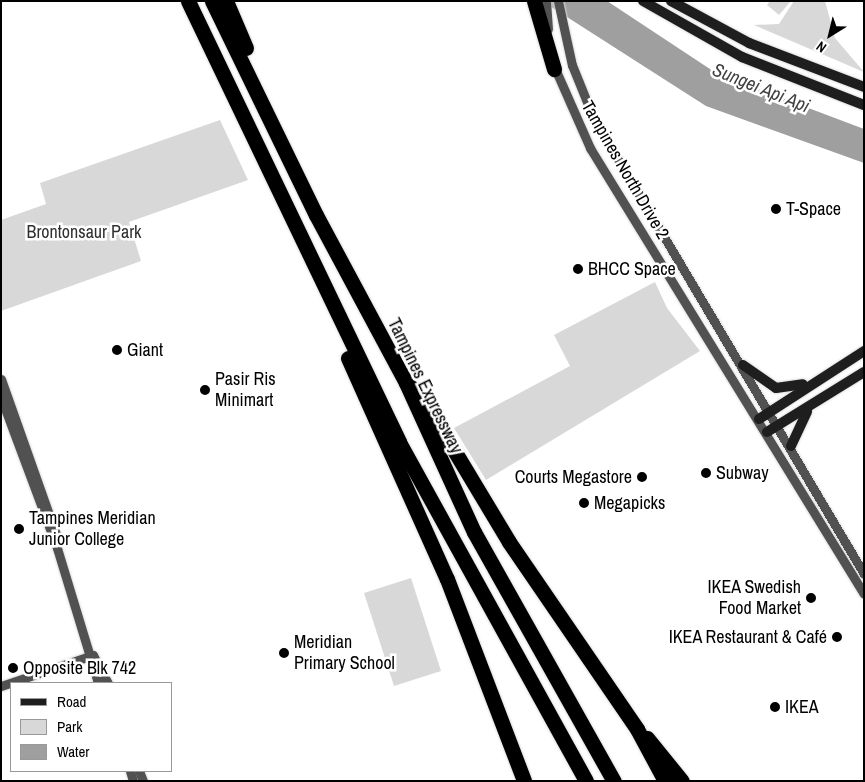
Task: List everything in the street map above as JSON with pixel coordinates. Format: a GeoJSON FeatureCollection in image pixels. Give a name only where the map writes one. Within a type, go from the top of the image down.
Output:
{"type":"FeatureCollection","features":[{"type":"Feature","properties":{"kind":"highway","name":"Tampines Expressway"},"geometry":{"type":"LineString","coordinates":[[212,1],[294,169],[406,383],[474,532],[614,781]]}},
{"type":"Feature","properties":{"kind":"highway"},"geometry":{"type":"LineString","coordinates":[[226,1],[294,169]]}},
{"type":"Feature","properties":{"kind":"highway"},"geometry":{"type":"LineString","coordinates":[[540,4],[554,69]]}},
{"type":"Feature","properties":{"kind":"highway"},"geometry":{"type":"LineString","coordinates":[[189,5],[399,442],[586,781]]}},
{"type":"Feature","properties":{"kind":"highway"},"geometry":{"type":"LineString","coordinates":[[296,225],[356,379],[446,579],[505,726],[524,781]]}},
{"type":"Feature","properties":{"kind":"highway"},"geometry":{"type":"LineString","coordinates":[[406,383],[422,397],[509,542],[637,729],[665,781]]}},
{"type":"Feature","properties":{"kind":"highway"},"geometry":{"type":"LineString","coordinates":[[505,726],[531,781]]}},
{"type":"Feature","properties":{"kind":"highway"},"geometry":{"type":"LineString","coordinates":[[637,729],[682,781]]}},
{"type":"Feature","properties":{"kind":"street","name":"Tampines North Drive 2"},"geometry":{"type":"LineString","coordinates":[[558,1],[575,76],[593,117],[779,425],[864,574]]}},
{"type":"Feature","properties":{"kind":"street"},"geometry":{"type":"LineString","coordinates":[[643,1],[742,57],[864,105]]}},
{"type":"Feature","properties":{"kind":"street"},"geometry":{"type":"LineString","coordinates":[[671,1],[719,29],[864,87]]}},
{"type":"Feature","properties":{"kind":"street"},"geometry":{"type":"LineString","coordinates":[[719,29],[723,41],[742,57]]}},
{"type":"Feature","properties":{"kind":"street","name":"Tampines North Drive 2"},"geometry":{"type":"LineString","coordinates":[[554,69],[590,148],[767,432],[864,594]]}},
{"type":"Feature","properties":{"kind":"street"},"geometry":{"type":"LineString","coordinates":[[759,419],[820,377],[864,351]]}},
{"type":"Feature","properties":{"kind":"street"},"geometry":{"type":"LineString","coordinates":[[743,365],[776,388],[791,388],[820,377]]}},
{"type":"Feature","properties":{"kind":"street"},"geometry":{"type":"LineString","coordinates":[[767,432],[809,408],[864,372]]}},
{"type":"Feature","properties":{"kind":"street"},"geometry":{"type":"LineString","coordinates":[[1,379],[56,534],[56,548]]}},
{"type":"Feature","properties":{"kind":"street"},"geometry":{"type":"LineString","coordinates":[[1,398],[56,548],[92,655],[98,682]]}},
{"type":"Feature","properties":{"kind":"street"},"geometry":{"type":"LineString","coordinates":[[791,446],[809,408]]}},
{"type":"Feature","properties":{"kind":"street"},"geometry":{"type":"LineString","coordinates":[[92,655],[107,682]]}},
{"type":"Feature","properties":{"kind":"street"},"geometry":{"type":"LineString","coordinates":[[13,682],[92,655]]}},
{"type":"Feature","properties":{"kind":"green space"},"geometry":{"type":"Polygon","coordinates":[[[770,1],[791,1],[779,15],[767,5],[770,1]]]}},
{"type":"Feature","properties":{"kind":"green space"},"geometry":{"type":"Polygon","coordinates":[[[794,1],[825,1],[835,38],[864,72],[754,25],[779,24],[794,1]]]}},
{"type":"Feature","properties":{"kind":"green space","name":"Brontonsaur Park"},"geometry":{"type":"Polygon","coordinates":[[[220,120],[248,180],[129,222],[141,261],[1,311],[1,220],[46,204],[40,183],[220,120]]]}},
{"type":"Feature","properties":{"kind":"green space"},"geometry":{"type":"Polygon","coordinates":[[[655,282],[667,308],[700,351],[486,480],[454,428],[570,366],[554,335],[655,282]]]}},
{"type":"Feature","properties":{"kind":"green space"},"geometry":{"type":"Polygon","coordinates":[[[411,578],[441,671],[394,686],[364,593],[411,578]]]}},
{"type":"Feature","properties":{"kind":"water"},"geometry":{"type":"Polygon","coordinates":[[[542,1],[607,1],[716,73],[864,129],[864,163],[706,106],[542,1]]]}},
{"type":"Feature","properties":{"kind":"place","name":"T-Space"},"geometry":{"type":"Point","coordinates":[776,209]}},
{"type":"Feature","properties":{"kind":"place","name":"BHCC Space"},"geometry":{"type":"Point","coordinates":[578,269]}},
{"type":"Feature","properties":{"kind":"place","name":"Giant"},"geometry":{"type":"Point","coordinates":[117,350]}},
{"type":"Feature","properties":{"kind":"place","name":"Pasir Ris Minimart"},"geometry":{"type":"Point","coordinates":[205,390]}},
{"type":"Feature","properties":{"kind":"place","name":"Subway"},"geometry":{"type":"Point","coordinates":[706,473]}},
{"type":"Feature","properties":{"kind":"place","name":"Courts Megastore"},"geometry":{"type":"Point","coordinates":[642,477]}},
{"type":"Feature","properties":{"kind":"place","name":"Megapicks"},"geometry":{"type":"Point","coordinates":[584,503]}},
{"type":"Feature","properties":{"kind":"place","name":"Tampines Meridian Junior College"},"geometry":{"type":"Point","coordinates":[19,529]}},
{"type":"Feature","properties":{"kind":"place","name":"IKEA Swedish Food Market"},"geometry":{"type":"Point","coordinates":[811,598]}},
{"type":"Feature","properties":{"kind":"place","name":"IKEA Restaurant & Café"},"geometry":{"type":"Point","coordinates":[837,637]}},
{"type":"Feature","properties":{"kind":"place","name":"Meridian Primary School"},"geometry":{"type":"Point","coordinates":[284,653]}},
{"type":"Feature","properties":{"kind":"place","name":"Opposite Blk 742"},"geometry":{"type":"Point","coordinates":[13,668]}},
{"type":"Feature","properties":{"kind":"place","name":"IKEA"},"geometry":{"type":"Point","coordinates":[775,707]}},
{"type":"Feature","properties":{"kind":"water label","name":"Sungei Api Api"},"geometry":{"type":"Point","coordinates":[761,88]}}]}
